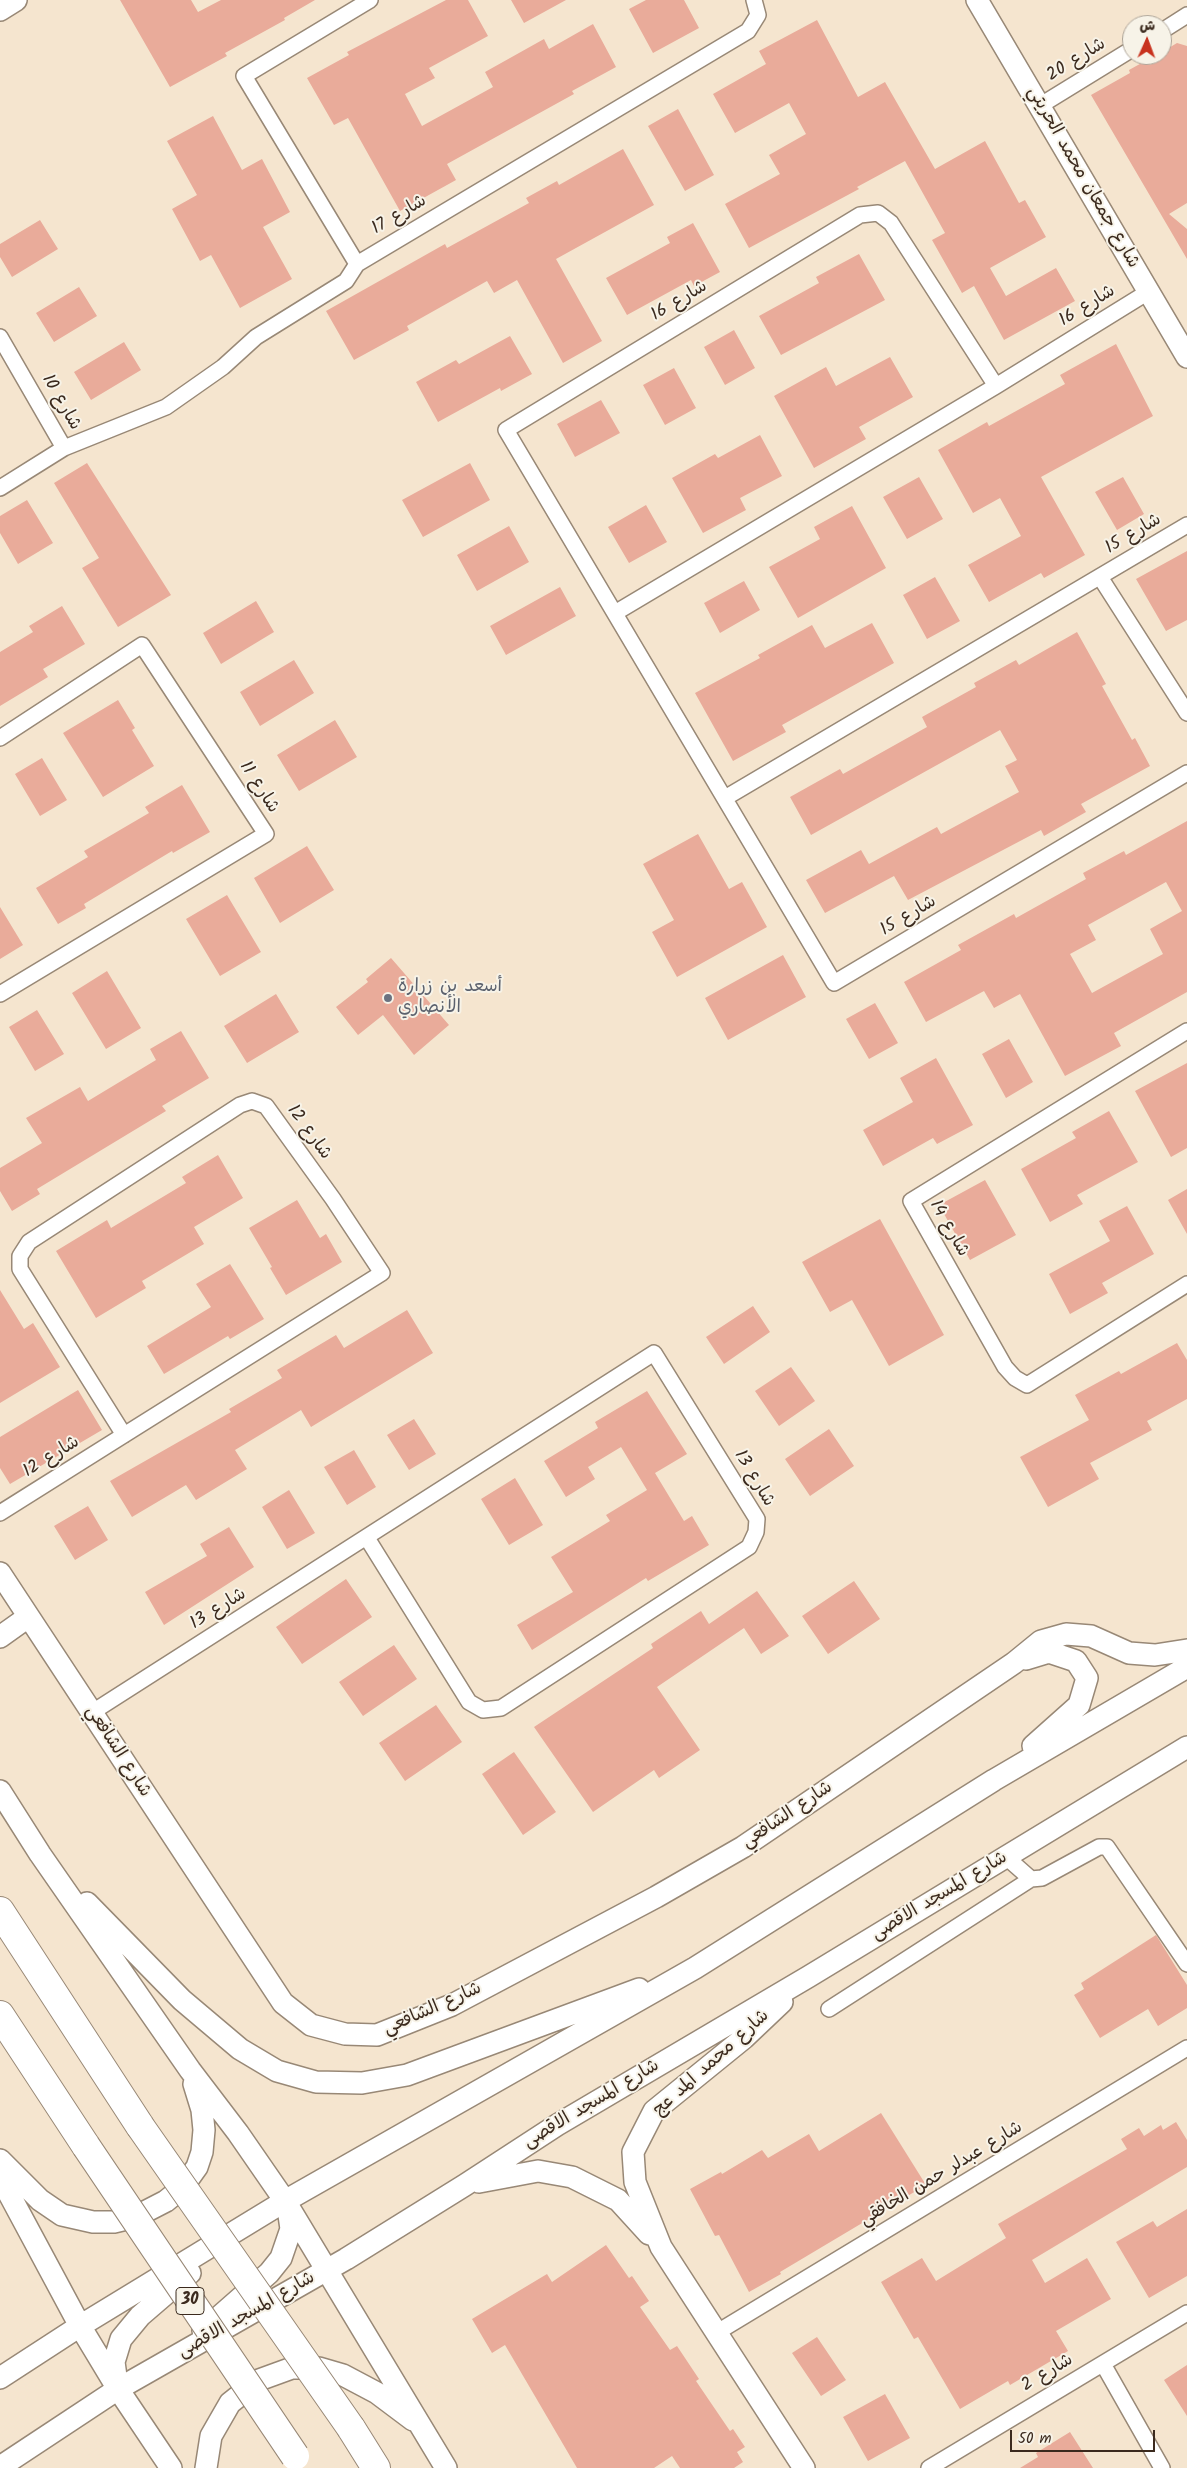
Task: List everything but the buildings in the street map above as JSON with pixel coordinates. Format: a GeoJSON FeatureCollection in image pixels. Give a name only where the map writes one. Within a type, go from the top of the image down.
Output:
{"type":"FeatureCollection","features":[{"type":"Feature","properties":{"kind":"highway"},"geometry":{"type":"LineString","coordinates":[[0,1911],[140,2126],[351,2428],[376,2468]]}},
{"type":"Feature","properties":{"kind":"highway","name":"30"},"geometry":{"type":"LineString","coordinates":[[0,2015],[299,2462]]}},
{"type":"Feature","properties":{"kind":"main road"},"geometry":{"type":"LineString","coordinates":[[0,10],[16,0]]}},
{"type":"Feature","properties":{"kind":"main road","name":"شارع جمعان محمد الحريتي"},"geometry":{"type":"LineString","coordinates":[[977,0],[1041,105],[1187,357]]}},
{"type":"Feature","properties":{"kind":"main road","name":"شارع الشافعي"},"geometry":{"type":"LineString","coordinates":[[0,1573],[283,2003],[311,2025],[345,2034],[377,2035],[452,2005],[656,1898],[744,1847],[1014,1662],[1041,1641],[1066,1634],[1091,1636],[1129,1653],[1155,1655],[1187,1650]]}},
{"type":"Feature","properties":{"kind":"main road"},"geometry":{"type":"LineString","coordinates":[[0,1638],[28,1617]]}},
{"type":"Feature","properties":{"kind":"main road","name":"شارع الشافعي"},"geometry":{"type":"LineString","coordinates":[[994,1780],[1079,1705],[1087,1678],[1076,1661],[1049,1652],[1014,1662]]}},
{"type":"Feature","properties":{"kind":"main road"},"geometry":{"type":"LineString","coordinates":[[0,2378],[80,2326],[285,2200],[695,1968],[994,1780],[1187,1667]]}},
{"type":"Feature","properties":{"kind":"main road","name":"شارع المسجد الاقصى"},"geometry":{"type":"LineString","coordinates":[[0,2467],[118,2389],[167,2363],[327,2269],[465,2185],[557,2125],[808,1977],[1187,1746]]}},
{"type":"Feature","properties":{"kind":"main road"},"geometry":{"type":"LineString","coordinates":[[0,1792],[40,1854],[190,2070],[238,2133],[285,2200],[446,2468]]}},
{"type":"Feature","properties":{"kind":"main road"},"geometry":{"type":"LineString","coordinates":[[40,1854],[134,1952],[217,2030],[264,2064],[292,2077],[316,2082],[362,2083],[407,2075],[695,1968]]}},
{"type":"Feature","properties":{"kind":"main road","name":"شارع محمد المد عج"},"geometry":{"type":"LineString","coordinates":[[661,2247],[635,2182],[633,2152],[654,2111],[744,2038],[808,1977]]}},
{"type":"Feature","properties":{"kind":"main road"},"geometry":{"type":"LineString","coordinates":[[0,2160],[40,2200],[53,2210],[73,2218],[93,2222],[114,2222],[145,2213],[166,2201],[182,2188],[193,2174],[202,2152],[204,2130],[202,2110],[190,2070]]}},
{"type":"Feature","properties":{"kind":"main road","name":"شارع محمد المد عج"},"geometry":{"type":"LineString","coordinates":[[465,2185],[538,2171],[572,2177],[618,2200],[661,2247],[804,2468]]}},
{"type":"Feature","properties":{"kind":"main road"},"geometry":{"type":"LineString","coordinates":[[0,2177],[80,2326],[118,2389],[171,2468]]}},
{"type":"Feature","properties":{"kind":"main road"},"geometry":{"type":"LineString","coordinates":[[167,2363],[269,2272],[281,2258],[291,2229],[285,2200]]}},
{"type":"Feature","properties":{"kind":"main road"},"geometry":{"type":"LineString","coordinates":[[118,2389],[114,2362],[116,2349],[125,2333],[140,2316],[239,2230]]}},
{"type":"Feature","properties":{"kind":"main road"},"geometry":{"type":"LineString","coordinates":[[206,2468],[211,2436],[230,2403],[258,2380],[292,2368],[319,2368],[353,2379],[377,2393],[422,2426]]}},
{"type":"Feature","properties":{"kind":"street"},"geometry":{"type":"LineString","coordinates":[[64,448],[166,406],[222,367],[256,338],[346,281],[357,264],[244,76],[370,0]]}},
{"type":"Feature","properties":{"kind":"street","name":"شارع 17"},"geometry":{"type":"LineString","coordinates":[[357,264],[748,30],[758,15],[754,0]]}},
{"type":"Feature","properties":{"kind":"street"},"geometry":{"type":"LineString","coordinates":[[1172,25],[1187,15]]}},
{"type":"Feature","properties":{"kind":"street","name":"شارع 20"},"geometry":{"type":"LineString","coordinates":[[1041,105],[1122,55]]}},
{"type":"Feature","properties":{"kind":"street","name":"شارع 16"},"geometry":{"type":"LineString","coordinates":[[662,692],[506,430],[860,215],[878,212],[891,223],[996,386]]}},
{"type":"Feature","properties":{"kind":"street","name":"شارع 16"},"geometry":{"type":"LineString","coordinates":[[615,613],[996,386],[1148,292]]}},
{"type":"Feature","properties":{"kind":"street","name":"شارع 10"},"geometry":{"type":"LineString","coordinates":[[0,337],[64,448],[0,488]]}},
{"type":"Feature","properties":{"kind":"street","name":"شارع 15"},"geometry":{"type":"LineString","coordinates":[[725,798],[1187,525]]}},
{"type":"Feature","properties":{"kind":"street","name":"شارع 15"},"geometry":{"type":"LineString","coordinates":[[1100,577],[1187,714]]}},
{"type":"Feature","properties":{"kind":"street","name":"شارع 11"},"geometry":{"type":"LineString","coordinates":[[0,738],[142,645],[266,834],[0,994]]}},
{"type":"Feature","properties":{"kind":"street","name":"شارع 15"},"geometry":{"type":"LineString","coordinates":[[662,692],[834,983],[1187,773]]}},
{"type":"Feature","properties":{"kind":"street","name":"شارع 14"},"geometry":{"type":"LineString","coordinates":[[1187,1031],[911,1201],[1005,1367],[1015,1378],[1027,1385],[1187,1284]]}},
{"type":"Feature","properties":{"kind":"street","name":"شارع 12"},"geometry":{"type":"LineString","coordinates":[[0,1513],[382,1273],[266,1106],[252,1101],[240,1105],[29,1242],[20,1256],[20,1269],[124,1435]]}},
{"type":"Feature","properties":{"kind":"street","name":"شارع 13"},"geometry":{"type":"LineString","coordinates":[[91,1713],[654,1353],[757,1519],[756,1532],[749,1547],[500,1708],[483,1710],[469,1702],[367,1538]]}},
{"type":"Feature","properties":{"kind":"street"},"geometry":{"type":"LineString","coordinates":[[829,2009],[1031,1879],[1042,1878],[1099,1847],[1107,1847],[1187,1964]]}},
{"type":"Feature","properties":{"kind":"street"},"geometry":{"type":"LineString","coordinates":[[1006,1857],[1031,1879]]}},
{"type":"Feature","properties":{"kind":"street","name":"شارع عبدلر حمن الخافقي"},"geometry":{"type":"LineString","coordinates":[[716,2333],[1187,2048]]}},
{"type":"Feature","properties":{"kind":"street","name":"شارع 2"},"geometry":{"type":"LineString","coordinates":[[929,2468],[1187,2313]]}},
{"type":"Feature","properties":{"kind":"street"},"geometry":{"type":"LineString","coordinates":[[1103,2364],[1162,2468]]}},
{"type":"Feature","properties":{"kind":"place","name":"أسعد بن زرارة الأنصاري"},"geometry":{"type":"Point","coordinates":[388,998]}}]}
